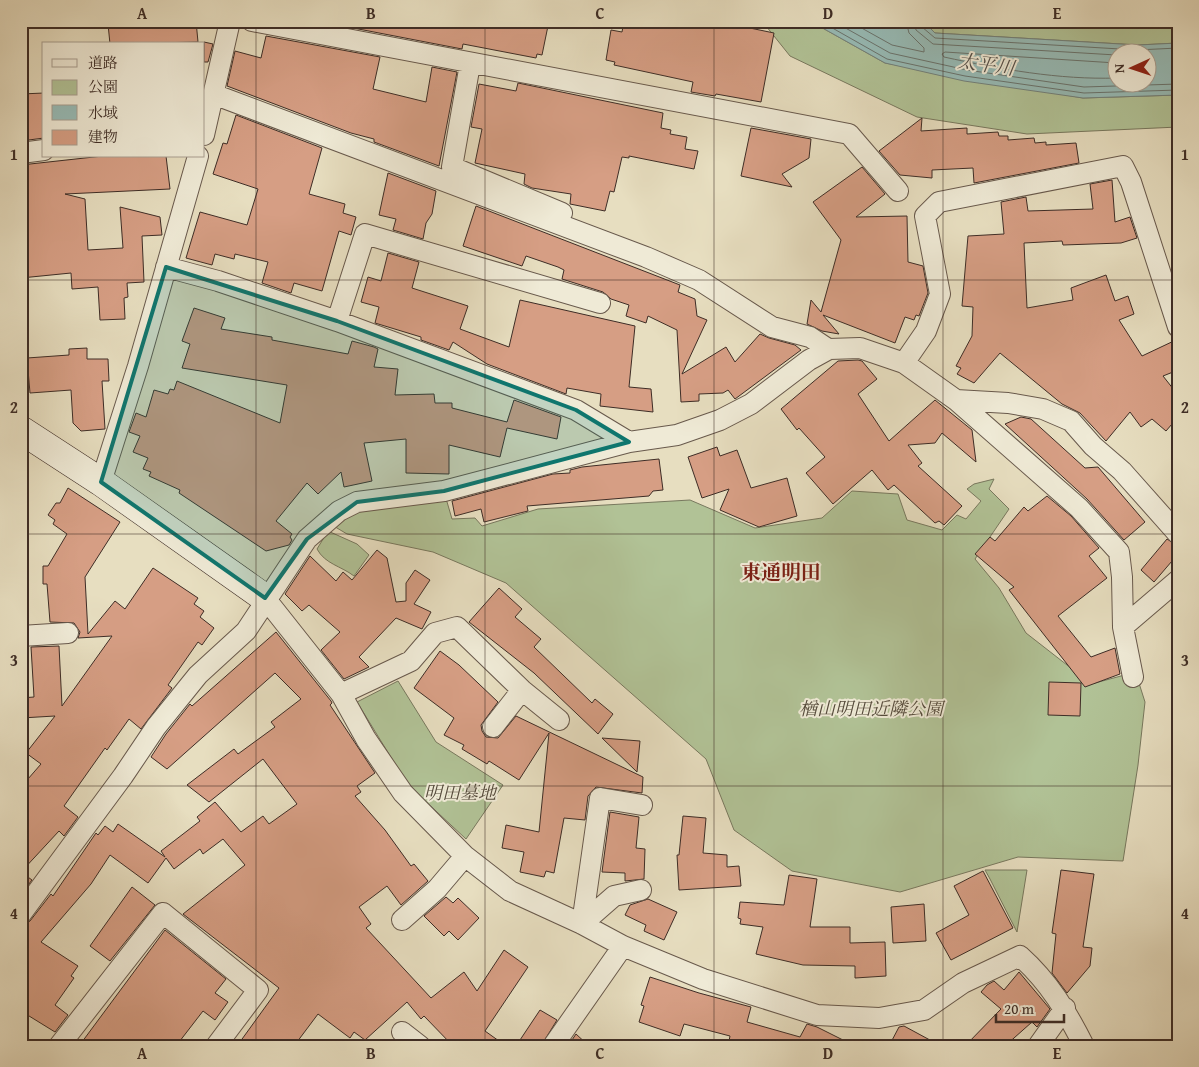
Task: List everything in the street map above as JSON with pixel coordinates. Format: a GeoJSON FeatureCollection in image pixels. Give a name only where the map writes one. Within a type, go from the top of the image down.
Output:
{"type":"FeatureCollection","features":[{"type":"Feature","properties":{"kind":"street"},"geometry":{"type":"LineString","coordinates":[[205,130],[230,21]]}},
{"type":"Feature","properties":{"kind":"street"},"geometry":{"type":"LineString","coordinates":[[252,21],[470,64],[849,134],[898,191]]}},
{"type":"Feature","properties":{"kind":"street"},"geometry":{"type":"LineString","coordinates":[[470,64],[452,167],[610,233]]}},
{"type":"Feature","properties":{"kind":"street"},"geometry":{"type":"LineString","coordinates":[[213,94],[646,257],[699,280],[772,327],[810,337],[828,349]]}},
{"type":"Feature","properties":{"kind":"street"},"geometry":{"type":"LineString","coordinates":[[21,152],[42,150]]}},
{"type":"Feature","properties":{"kind":"street"},"geometry":{"type":"LineString","coordinates":[[102,482],[138,366],[197,158]]}},
{"type":"Feature","properties":{"kind":"street"},"geometry":{"type":"LineString","coordinates":[[904,363],[926,331],[940,294],[925,216],[939,202],[1123,166],[1131,182],[1178,327]]}},
{"type":"Feature","properties":{"kind":"street"},"geometry":{"type":"LineString","coordinates":[[337,321],[364,234],[600,303]]}},
{"type":"Feature","properties":{"kind":"street"},"geometry":{"type":"LineString","coordinates":[[166,267],[218,280],[337,321],[576,410],[629,442]]}},
{"type":"Feature","properties":{"kind":"street"},"geometry":{"type":"LineString","coordinates":[[21,914],[123,776],[156,727],[198,675],[246,631],[265,598],[307,539],[339,511],[356,502],[444,490],[629,442],[677,435],[720,420],[751,404],[809,360],[828,349],[860,348],[904,363],[956,400],[1079,508],[1119,552],[1122,577],[1122,627],[1133,676]]}},
{"type":"Feature","properties":{"kind":"street"},"geometry":{"type":"LineString","coordinates":[[956,400],[1008,403],[1034,408],[1071,421],[1093,446],[1122,471],[1178,534]]}},
{"type":"Feature","properties":{"kind":"street"},"geometry":{"type":"LineString","coordinates":[[21,430],[102,482],[265,598],[341,694],[366,739],[403,793],[465,856],[510,891],[582,924],[623,946],[703,979],[816,1015],[878,1018],[924,1010],[962,983],[1020,956],[1039,974],[1065,1008],[1084,1046]]}},
{"type":"Feature","properties":{"kind":"street"},"geometry":{"type":"LineString","coordinates":[[1122,627],[1178,580]]}},
{"type":"Feature","properties":{"kind":"street"},"geometry":{"type":"LineString","coordinates":[[341,694],[411,661],[435,633],[458,627],[522,690],[559,720]]}},
{"type":"Feature","properties":{"kind":"street"},"geometry":{"type":"LineString","coordinates":[[21,636],[68,633]]}},
{"type":"Feature","properties":{"kind":"street"},"geometry":{"type":"LineString","coordinates":[[493,727],[522,690]]}},
{"type":"Feature","properties":{"kind":"street"},"geometry":{"type":"LineString","coordinates":[[582,924],[600,798],[642,805]]}},
{"type":"Feature","properties":{"kind":"street"},"geometry":{"type":"LineString","coordinates":[[402,920],[436,889],[465,856]]}},
{"type":"Feature","properties":{"kind":"street"},"geometry":{"type":"LineString","coordinates":[[582,924],[614,896],[641,890]]}},
{"type":"Feature","properties":{"kind":"street"},"geometry":{"type":"LineString","coordinates":[[59,1046],[162,913],[258,990],[216,1046]]}},
{"type":"Feature","properties":{"kind":"street"},"geometry":{"type":"LineString","coordinates":[[553,1046],[623,946]]}},
{"type":"Feature","properties":{"kind":"street"},"geometry":{"type":"LineString","coordinates":[[1038,1046],[1065,1008]]}},
{"type":"Feature","properties":{"kind":"street"},"geometry":{"type":"LineString","coordinates":[[402,1032],[420,1046]]}},
{"type":"Feature","properties":{"kind":"highlighted area"},"geometry":{"type":"Polygon","coordinates":[[[166,267],[337,321],[576,410],[629,442],[444,491],[357,502],[307,539],[265,598],[101,482],[166,267]]]}},
{"type":"Feature","properties":{"kind":"green space"},"geometry":{"type":"Polygon","coordinates":[[[762,21],[810,21],[885,63],[1083,98],[1178,95],[1178,127],[1027,134],[917,117],[790,56],[762,21]]]}},
{"type":"Feature","properties":{"kind":"green space"},"geometry":{"type":"Polygon","coordinates":[[[923,21],[1178,21],[1178,43],[1156,44],[1156,42],[1106,43],[935,33],[923,21]]]}},
{"type":"Feature","properties":{"kind":"green space","name":"楢山明田近隣公園"},"geometry":{"type":"Polygon","coordinates":[[[994,479],[989,489],[1009,509],[975,559],[999,588],[1026,633],[1085,679],[1095,683],[1132,673],[1138,680],[1145,702],[1138,765],[1123,861],[1018,857],[900,892],[792,871],[734,830],[706,759],[506,583],[433,552],[347,534],[332,525],[344,516],[371,505],[401,499],[445,495],[452,519],[475,518],[482,526],[538,509],[690,500],[755,528],[822,518],[852,491],[898,494],[907,520],[942,530],[957,515],[966,519],[981,501],[967,489],[974,484],[994,479]]]}},
{"type":"Feature","properties":{"kind":"green space"},"geometry":{"type":"Polygon","coordinates":[[[328,531],[357,544],[369,555],[354,576],[324,558],[317,549],[328,531]]]}},
{"type":"Feature","properties":{"kind":"green space","name":"明田墓地"},"geometry":{"type":"Polygon","coordinates":[[[398,681],[436,742],[503,785],[466,839],[408,785],[357,702],[398,681]]]}},
{"type":"Feature","properties":{"kind":"green space"},"geometry":{"type":"Polygon","coordinates":[[[985,870],[1027,870],[1017,932],[990,879],[985,870]]]}},
{"type":"Feature","properties":{"kind":"water","name":"太平川"},"geometry":{"type":"Polygon","coordinates":[[[810,21],[923,21],[935,33],[1106,43],[1106,92],[1156,92],[1156,44],[1178,43],[1178,95],[1083,98],[964,81],[885,63],[810,21]]]}},
{"type":"Feature","properties":{"kind":"building"},"geometry":{"type":"Polygon","coordinates":[[[130,21],[196,21],[198,42],[110,42],[108,24],[130,21]]]}},
{"type":"Feature","properties":{"kind":"building"},"geometry":{"type":"Polygon","coordinates":[[[317,21],[549,21],[542,55],[537,54],[536,58],[463,44],[462,49],[317,21]]]}},
{"type":"Feature","properties":{"kind":"building"},"geometry":{"type":"Polygon","coordinates":[[[624,21],[746,21],[745,27],[774,33],[761,102],[716,94],[715,96],[691,92],[693,82],[614,65],[615,62],[606,60],[611,30],[622,32],[624,21]]]}},
{"type":"Feature","properties":{"kind":"building"},"geometry":{"type":"Polygon","coordinates":[[[266,36],[380,57],[373,89],[426,102],[432,67],[457,72],[439,166],[374,142],[374,139],[351,133],[227,86],[235,51],[261,58],[266,36]]]}},
{"type":"Feature","properties":{"kind":"building"},"geometry":{"type":"Polygon","coordinates":[[[205,42],[213,44],[208,62],[205,62],[205,42]]]}},
{"type":"Feature","properties":{"kind":"building"},"geometry":{"type":"Polygon","coordinates":[[[518,83],[663,113],[661,128],[671,130],[670,134],[687,137],[685,149],[698,151],[694,169],[629,156],[629,158],[622,157],[614,192],[610,191],[605,211],[570,204],[571,194],[532,188],[524,184],[525,174],[475,163],[482,129],[471,127],[479,84],[516,91],[518,83]]]}},
{"type":"Feature","properties":{"kind":"building"},"geometry":{"type":"Polygon","coordinates":[[[42,93],[42,138],[21,141],[21,94],[42,93]]]}},
{"type":"Feature","properties":{"kind":"building"},"geometry":{"type":"Polygon","coordinates":[[[236,115],[322,148],[309,194],[345,204],[343,213],[356,217],[351,235],[339,231],[322,291],[294,283],[291,293],[262,283],[268,262],[235,254],[234,259],[215,254],[212,265],[186,258],[200,212],[247,225],[258,189],[213,174],[223,143],[227,144],[236,115]]]}},
{"type":"Feature","properties":{"kind":"building"},"geometry":{"type":"Polygon","coordinates":[[[922,118],[921,131],[967,128],[967,134],[998,132],[999,136],[1008,136],[1008,140],[1034,138],[1035,143],[1046,142],[1046,145],[1076,143],[1079,163],[974,183],[973,168],[932,170],[932,178],[900,175],[879,151],[922,118]]]}},
{"type":"Feature","properties":{"kind":"building"},"geometry":{"type":"Polygon","coordinates":[[[751,128],[811,139],[809,158],[782,174],[792,187],[741,176],[751,128]]]}},
{"type":"Feature","properties":{"kind":"building"},"geometry":{"type":"Polygon","coordinates":[[[85,158],[166,158],[170,189],[65,194],[85,199],[88,250],[123,248],[120,207],[160,217],[162,235],[142,236],[144,282],[127,283],[128,297],[124,298],[125,319],[100,320],[98,287],[72,289],[71,273],[21,278],[21,165],[85,158]]]}},
{"type":"Feature","properties":{"kind":"building"},"geometry":{"type":"Polygon","coordinates":[[[862,167],[885,194],[856,217],[907,216],[908,262],[923,266],[928,293],[919,316],[916,315],[914,320],[905,317],[895,343],[823,315],[839,334],[822,331],[807,324],[811,300],[821,312],[841,240],[813,202],[862,167]]]}},
{"type":"Feature","properties":{"kind":"building"},"geometry":{"type":"Polygon","coordinates":[[[388,173],[436,191],[432,214],[426,223],[423,239],[393,230],[396,219],[379,215],[388,173]]]}},
{"type":"Feature","properties":{"kind":"building"},"geometry":{"type":"Polygon","coordinates":[[[1112,180],[1115,222],[1130,217],[1137,238],[1121,243],[1063,245],[1062,241],[1024,243],[1027,308],[1073,300],[1071,288],[1106,275],[1115,301],[1128,296],[1134,314],[1119,320],[1142,356],[1178,339],[1178,370],[1163,376],[1178,395],[1178,417],[1166,431],[1152,419],[1141,427],[1130,412],[1106,441],[1080,413],[1062,404],[1000,353],[974,383],[957,374],[961,368],[956,366],[972,336],[973,307],[962,306],[968,236],[1004,234],[1001,202],[1026,197],[1028,211],[1093,209],[1090,184],[1112,180]]]}},
{"type":"Feature","properties":{"kind":"building"},"geometry":{"type":"Polygon","coordinates":[[[476,206],[680,285],[678,292],[695,299],[697,316],[707,320],[682,374],[726,347],[735,362],[760,334],[795,345],[801,350],[735,399],[728,390],[723,393],[699,394],[699,401],[681,402],[677,330],[648,316],[646,323],[626,316],[629,305],[611,299],[603,292],[562,279],[564,270],[558,267],[526,256],[522,266],[463,246],[476,206]]]}},
{"type":"Feature","properties":{"kind":"building"},"geometry":{"type":"Polygon","coordinates":[[[388,253],[419,262],[412,288],[468,306],[460,329],[509,347],[520,300],[635,326],[629,387],[651,389],[653,412],[600,406],[601,394],[567,388],[566,394],[487,364],[453,342],[449,350],[421,340],[421,337],[375,323],[379,307],[361,302],[368,277],[381,281],[388,253]]]}},
{"type":"Feature","properties":{"kind":"building"},"geometry":{"type":"Polygon","coordinates":[[[194,308],[225,318],[221,329],[272,337],[272,340],[348,354],[352,341],[374,347],[378,349],[374,367],[398,369],[395,395],[434,394],[435,403],[452,403],[452,408],[507,422],[514,400],[561,417],[557,439],[507,428],[500,457],[449,445],[449,474],[406,473],[406,439],[364,443],[372,481],[344,487],[341,472],[318,494],[307,483],[276,521],[292,534],[290,537],[292,540],[289,545],[266,551],[179,493],[180,490],[149,476],[151,472],[143,469],[148,458],[133,452],[140,436],[129,432],[136,413],[146,417],[154,390],[168,394],[170,389],[174,390],[177,381],[280,423],[287,385],[182,368],[190,344],[182,341],[194,308]]]}},
{"type":"Feature","properties":{"kind":"building"},"geometry":{"type":"Polygon","coordinates":[[[87,348],[87,359],[108,359],[109,381],[102,381],[105,429],[81,431],[73,423],[71,390],[30,393],[27,358],[69,355],[69,349],[87,348]]]}},
{"type":"Feature","properties":{"kind":"building"},"geometry":{"type":"Polygon","coordinates":[[[838,361],[862,361],[877,379],[858,394],[889,441],[935,400],[972,430],[976,462],[942,433],[935,443],[908,445],[922,463],[918,466],[962,506],[944,525],[939,521],[935,523],[894,485],[888,490],[872,470],[833,504],[806,473],[825,457],[799,428],[797,430],[781,409],[838,361]]]}},
{"type":"Feature","properties":{"kind":"building"},"geometry":{"type":"Polygon","coordinates":[[[1021,417],[1031,419],[1085,468],[1098,467],[1145,522],[1124,540],[1087,499],[1005,424],[1021,417]]]}},
{"type":"Feature","properties":{"kind":"building"},"geometry":{"type":"Polygon","coordinates":[[[717,447],[720,456],[737,450],[751,488],[787,478],[797,516],[759,527],[720,510],[729,489],[702,498],[688,457],[717,447]]]}},
{"type":"Feature","properties":{"kind":"building"},"geometry":{"type":"Polygon","coordinates":[[[659,459],[663,490],[653,491],[649,496],[527,506],[528,511],[484,522],[481,509],[455,516],[452,501],[553,474],[570,473],[570,470],[582,467],[659,459]]]}},
{"type":"Feature","properties":{"kind":"building"},"geometry":{"type":"Polygon","coordinates":[[[68,488],[120,522],[85,577],[88,634],[115,601],[125,609],[153,568],[198,598],[194,604],[204,611],[200,617],[214,628],[202,645],[198,642],[168,685],[172,688],[141,729],[129,719],[107,750],[105,748],[64,806],[78,817],[64,836],[59,831],[21,872],[21,787],[41,764],[26,753],[55,716],[21,718],[21,698],[34,697],[31,647],[59,646],[62,706],[112,636],[78,638],[80,632],[74,623],[50,622],[47,584],[43,584],[43,566],[48,566],[67,534],[53,524],[55,520],[48,515],[56,503],[60,503],[68,488]]]}},
{"type":"Feature","properties":{"kind":"building"},"geometry":{"type":"Polygon","coordinates":[[[1047,496],[1071,516],[1099,548],[1089,556],[1107,578],[1058,616],[1091,657],[1115,648],[1120,674],[1085,687],[1009,590],[1014,587],[975,554],[990,537],[995,541],[1024,507],[1028,511],[1047,496]]]}},
{"type":"Feature","properties":{"kind":"building"},"geometry":{"type":"Polygon","coordinates":[[[1167,539],[1178,546],[1178,554],[1154,582],[1141,570],[1167,539]]]}},
{"type":"Feature","properties":{"kind":"building"},"geometry":{"type":"Polygon","coordinates":[[[377,550],[387,558],[396,602],[406,601],[406,583],[415,570],[430,580],[414,604],[431,612],[422,629],[396,618],[359,657],[369,667],[344,679],[321,650],[340,632],[309,605],[302,611],[285,594],[310,556],[336,581],[343,572],[352,580],[377,550]]]}},
{"type":"Feature","properties":{"kind":"building"},"geometry":{"type":"Polygon","coordinates":[[[499,588],[522,609],[515,617],[541,639],[534,647],[592,703],[595,699],[613,714],[598,734],[534,673],[469,622],[499,588]]]}},
{"type":"Feature","properties":{"kind":"building"},"geometry":{"type":"Polygon","coordinates":[[[276,632],[331,701],[330,705],[375,773],[357,786],[361,792],[355,796],[385,830],[411,866],[414,864],[428,881],[401,905],[387,886],[359,907],[371,924],[366,928],[431,998],[464,972],[477,991],[504,950],[528,967],[485,1031],[506,1046],[453,1046],[424,1016],[421,1019],[407,1002],[365,1040],[354,1032],[350,1038],[318,1014],[294,1046],[237,1046],[279,988],[183,914],[245,865],[223,839],[203,854],[200,849],[174,869],[166,858],[148,883],[110,855],[91,884],[41,942],[78,966],[71,976],[74,978],[55,1005],[68,1015],[55,1032],[21,1011],[21,926],[30,921],[51,894],[53,896],[96,833],[98,835],[105,826],[113,832],[118,824],[165,857],[161,851],[200,821],[197,817],[215,802],[241,832],[263,816],[269,824],[297,804],[263,759],[209,802],[187,785],[234,749],[238,754],[275,727],[271,722],[301,699],[275,673],[167,769],[151,757],[166,734],[190,704],[192,706],[276,632]]]}},
{"type":"Feature","properties":{"kind":"building"},"geometry":{"type":"Polygon","coordinates":[[[440,651],[459,665],[498,702],[481,725],[486,737],[498,738],[516,716],[643,777],[642,793],[596,787],[588,796],[585,820],[564,818],[554,873],[546,871],[544,877],[520,872],[524,852],[502,848],[506,825],[539,832],[549,733],[519,780],[489,761],[487,764],[462,749],[464,745],[444,735],[454,718],[414,688],[440,651]]]}},
{"type":"Feature","properties":{"kind":"building"},"geometry":{"type":"Polygon","coordinates":[[[1049,682],[1081,683],[1080,716],[1048,715],[1049,682]]]}},
{"type":"Feature","properties":{"kind":"building"},"geometry":{"type":"Polygon","coordinates":[[[602,738],[640,741],[637,772],[602,738]]]}},
{"type":"Feature","properties":{"kind":"building"},"geometry":{"type":"Polygon","coordinates":[[[610,812],[639,817],[636,848],[645,849],[644,879],[625,881],[625,873],[602,872],[610,812]]]}},
{"type":"Feature","properties":{"kind":"building"},"geometry":{"type":"Polygon","coordinates":[[[683,816],[706,818],[703,853],[727,855],[727,867],[739,866],[741,886],[679,890],[677,855],[679,855],[683,816]]]}},
{"type":"Feature","properties":{"kind":"building"},"geometry":{"type":"Polygon","coordinates":[[[1061,870],[1094,874],[1083,947],[1092,948],[1090,966],[1067,993],[1052,973],[1056,934],[1052,933],[1061,870]]]}},
{"type":"Feature","properties":{"kind":"building"},"geometry":{"type":"Polygon","coordinates":[[[983,871],[1013,928],[951,960],[936,933],[969,915],[954,886],[983,871]]]}},
{"type":"Feature","properties":{"kind":"building"},"geometry":{"type":"Polygon","coordinates":[[[21,872],[32,880],[21,894],[21,872]]]}},
{"type":"Feature","properties":{"kind":"building"},"geometry":{"type":"Polygon","coordinates":[[[789,875],[817,879],[810,927],[850,927],[850,943],[885,942],[886,976],[855,978],[855,966],[803,965],[756,954],[763,927],[740,924],[741,919],[738,918],[740,902],[784,905],[789,875]]]}},
{"type":"Feature","properties":{"kind":"building"},"geometry":{"type":"Polygon","coordinates":[[[132,887],[155,905],[110,961],[90,946],[132,887]]]}},
{"type":"Feature","properties":{"kind":"building"},"geometry":{"type":"Polygon","coordinates":[[[446,897],[453,903],[458,898],[479,918],[458,940],[449,931],[444,936],[424,916],[446,897]]]}},
{"type":"Feature","properties":{"kind":"building"},"geometry":{"type":"Polygon","coordinates":[[[648,899],[677,912],[664,940],[644,931],[646,925],[625,915],[630,905],[648,899]]]}},
{"type":"Feature","properties":{"kind":"building"},"geometry":{"type":"Polygon","coordinates":[[[924,904],[926,941],[893,943],[891,907],[924,904]]]}},
{"type":"Feature","properties":{"kind":"building"},"geometry":{"type":"Polygon","coordinates":[[[165,930],[226,979],[215,993],[228,1002],[215,1020],[203,1011],[176,1046],[79,1046],[165,930]]]}},
{"type":"Feature","properties":{"kind":"building"},"geometry":{"type":"Polygon","coordinates":[[[1019,972],[1050,1009],[1037,1027],[1032,1022],[1005,1046],[965,1046],[1001,1009],[981,992],[994,981],[1004,990],[1019,972]]]}},
{"type":"Feature","properties":{"kind":"building"},"geometry":{"type":"Polygon","coordinates":[[[650,977],[751,1007],[747,1022],[800,1037],[807,1024],[855,1046],[744,1046],[729,1041],[730,1036],[684,1024],[680,1036],[639,1022],[644,1006],[641,1005],[650,977]]]}},
{"type":"Feature","properties":{"kind":"building"},"geometry":{"type":"Polygon","coordinates":[[[540,1010],[557,1020],[541,1046],[516,1046],[540,1010]]]}},
{"type":"Feature","properties":{"kind":"building"},"geometry":{"type":"Polygon","coordinates":[[[904,1026],[941,1046],[889,1046],[899,1027],[904,1026]]]}},
{"type":"Feature","properties":{"kind":"building"},"geometry":{"type":"Polygon","coordinates":[[[576,1034],[589,1046],[568,1046],[576,1034]]]}},
{"type":"Feature","properties":{"kind":"district","name":"東通明田"},"geometry":{"type":"Point","coordinates":[781,572]}}]}
